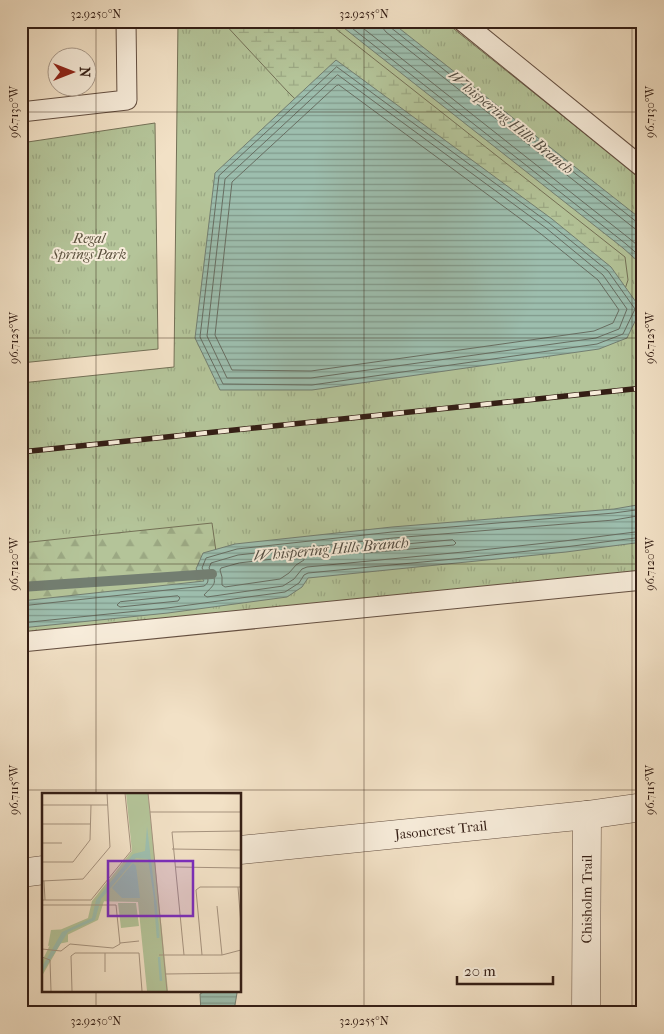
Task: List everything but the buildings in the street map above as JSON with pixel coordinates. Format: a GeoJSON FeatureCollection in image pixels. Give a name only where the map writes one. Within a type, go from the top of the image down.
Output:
{"type":"FeatureCollection","features":[{"type":"Feature","properties":{"kind":"street","name":"Jasoncrest Trail"},"geometry":{"type":"LineString","coordinates":[[241,850],[587,815],[643,807]]}},
{"type":"Feature","properties":{"kind":"street","name":"Chisholm Trail"},"geometry":{"type":"LineString","coordinates":[[586,1013],[587,815]]}},
{"type":"Feature","properties":{"kind":"street"},"geometry":{"type":"LineString","coordinates":[[21,873],[42,870]]}},
{"type":"Feature","properties":{"kind":"lane"},"geometry":{"type":"LineString","coordinates":[[21,112],[127,100],[126,21]]}},
{"type":"Feature","properties":{"kind":"lane"},"geometry":{"type":"LineString","coordinates":[[462,21],[643,168]]}},
{"type":"Feature","properties":{"kind":"lane"},"geometry":{"type":"LineString","coordinates":[[21,642],[643,580]]}},
{"type":"Feature","properties":{"kind":"green space"},"geometry":{"type":"Polygon","coordinates":[[[178,21],[444,21],[643,180],[643,580],[21,642],[21,383],[174,367],[178,21]]]}},
{"type":"Feature","properties":{"kind":"green space"},"geometry":{"type":"Polygon","coordinates":[[[222,21],[326,21],[625,257],[628,280],[618,310],[352,155],[287,91],[222,21]]]}},
{"type":"Feature","properties":{"kind":"green space","name":"Regal Springs Park"},"geometry":{"type":"Polygon","coordinates":[[[155,123],[158,349],[21,363],[21,143],[155,123]]]}},
{"type":"Feature","properties":{"kind":"green space"},"geometry":{"type":"Polygon","coordinates":[[[212,523],[221,587],[21,607],[21,543],[212,523]]]}},
{"type":"Feature","properties":{"kind":"water"},"geometry":{"type":"Polygon","coordinates":[[[335,21],[390,21],[641,219],[643,221],[643,264],[641,264],[335,21]]]}},
{"type":"Feature","properties":{"kind":"water"},"geometry":{"type":"Polygon","coordinates":[[[336,60],[552,219],[611,267],[641,309],[627,338],[599,349],[312,390],[220,390],[195,338],[215,173],[336,60]]]}},
{"type":"Feature","properties":{"kind":"water"},"geometry":{"type":"Polygon","coordinates":[[[643,504],[643,542],[566,552],[308,578],[302,587],[287,597],[168,613],[21,628],[21,601],[204,581],[196,569],[203,553],[235,544],[392,527],[614,509],[643,504]]]}},
{"type":"Feature","properties":{"kind":"water"},"geometry":{"type":"Polygon","coordinates":[[[204,992],[237,993],[235,1005],[228,1010],[228,1013],[201,1013],[200,994],[204,992]]]}},
{"type":"Feature","properties":{"kind":"waterway","name":"Whispering Hills Branch"},"geometry":{"type":"LineString","coordinates":[[21,587],[212,574]]}},
{"type":"Feature","properties":{"kind":"railway"},"geometry":{"type":"LineString","coordinates":[[21,452],[643,388]]}}]}
